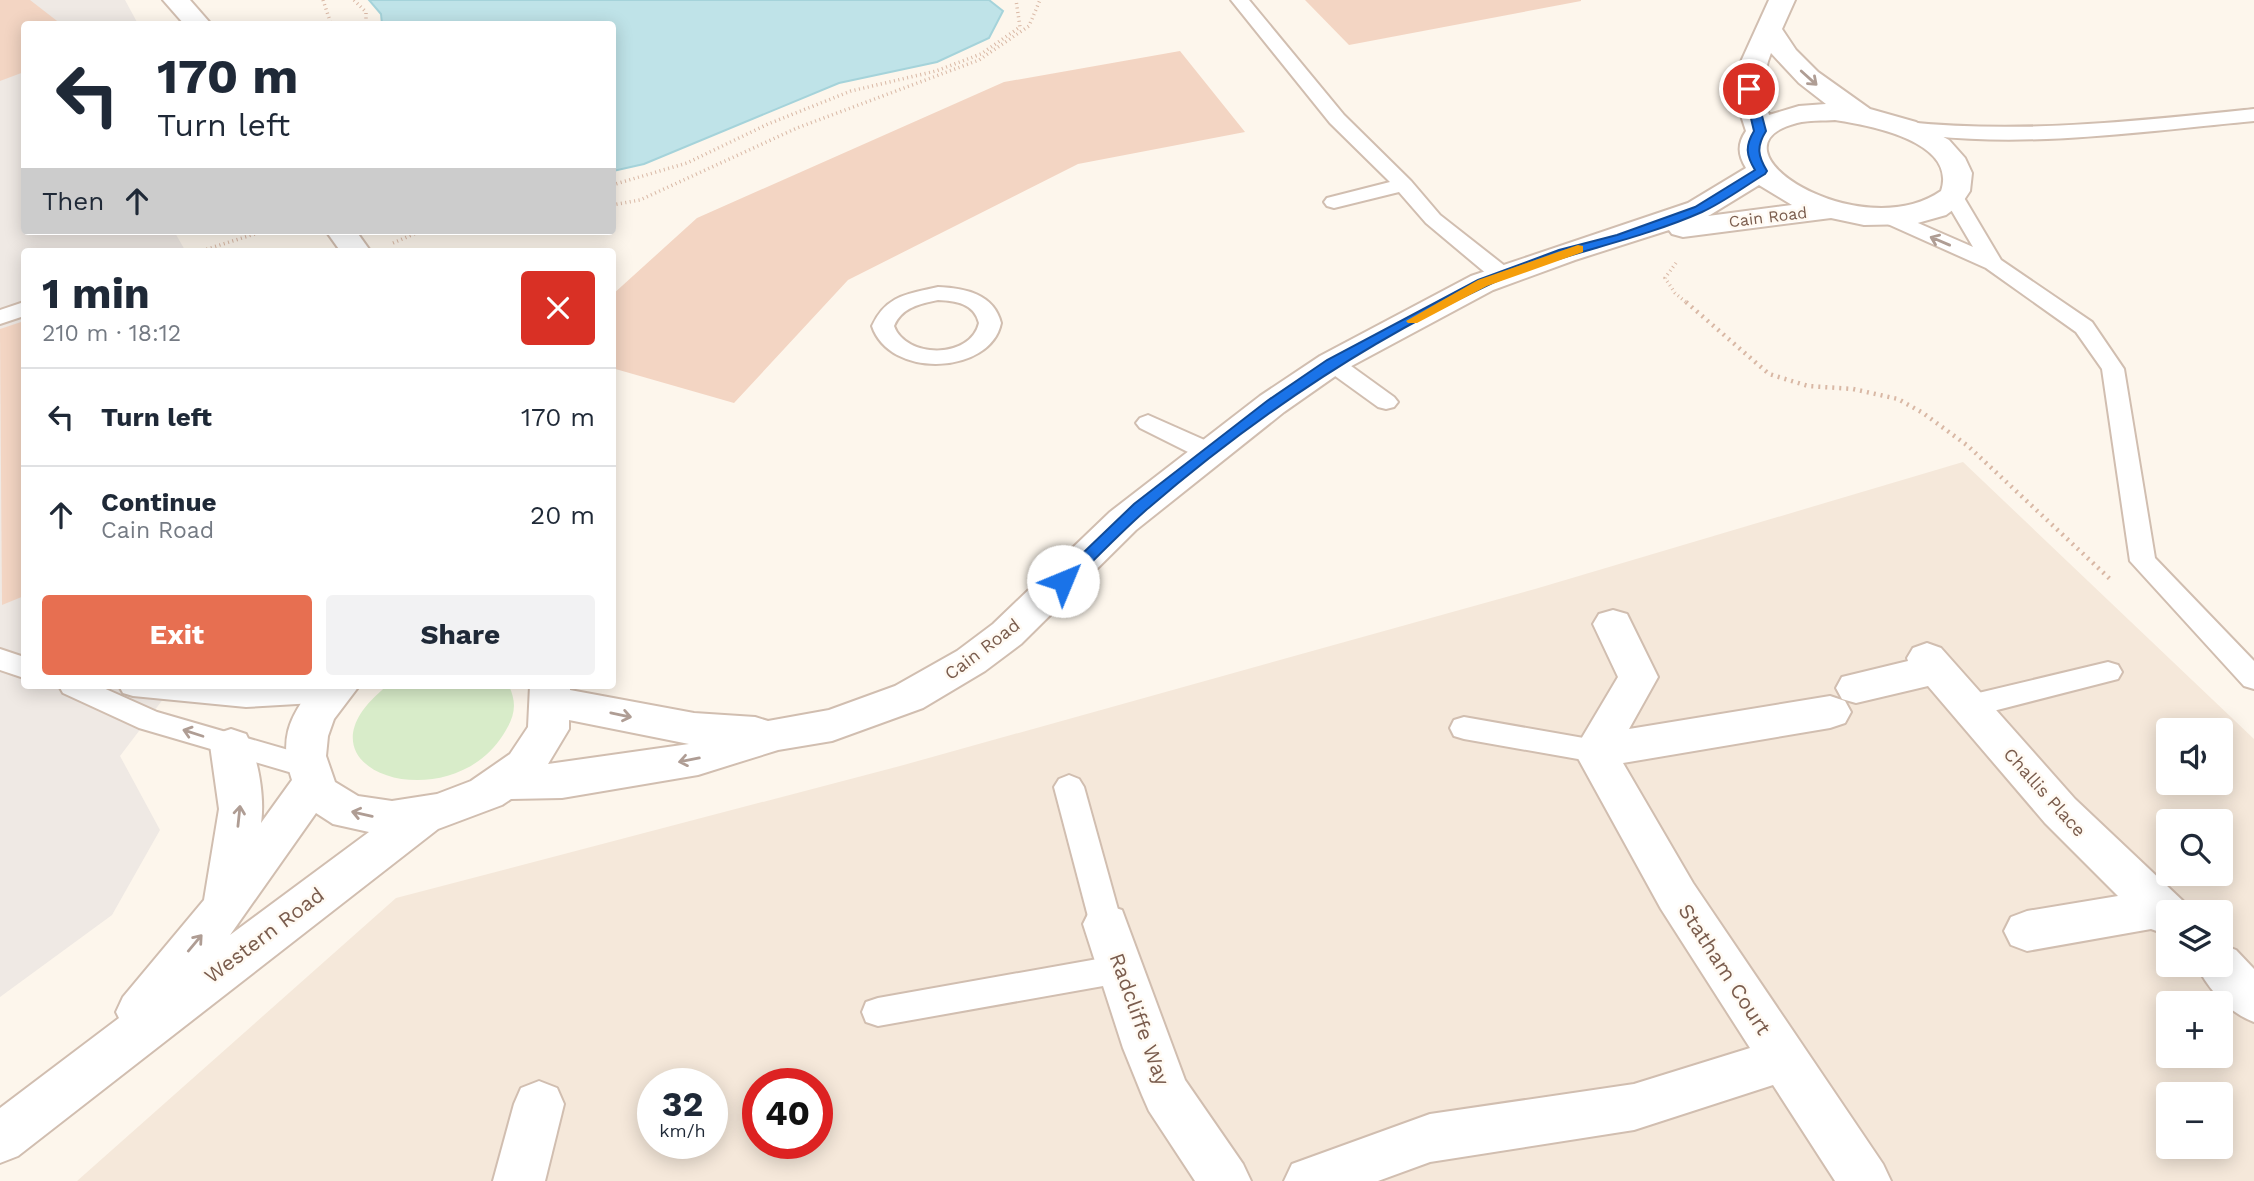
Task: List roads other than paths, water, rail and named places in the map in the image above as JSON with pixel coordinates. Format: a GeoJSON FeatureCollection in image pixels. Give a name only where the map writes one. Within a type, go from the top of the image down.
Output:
{"type":"FeatureCollection","features":[{"type":"Feature","properties":{"kind":"street"},"geometry":{"type":"LineString","coordinates":[[176,0],[195,21]]}},
{"type":"Feature","properties":{"kind":"street"},"geometry":{"type":"LineString","coordinates":[[1760,131],[1750,100],[1750,76],[1755,57],[1782,0]]}},
{"type":"Feature","properties":{"kind":"street"},"geometry":{"type":"LineString","coordinates":[[1769,29],[1777,43],[1807,77],[1860,115]]}},
{"type":"Feature","properties":{"kind":"street"},"geometry":{"type":"LineString","coordinates":[[1835,112],[1860,115],[1906,128],[1928,139],[1945,152],[1955,165],[1959,181],[1954,196],[1939,207],[1916,214],[1888,217],[1830,209],[1802,200],[1778,186],[1761,171],[1753,157],[1752,143],[1760,131],[1772,122],[1800,114],[1835,112]]}},
{"type":"Feature","properties":{"kind":"street","name":"Cain Road"},"geometry":{"type":"LineString","coordinates":[[505,782],[562,781],[698,759],[778,734],[832,725],[868,714],[909,696],[971,661],[1041,603],[1124,521],[1272,404],[1332,363],[1468,290],[1564,253],[1622,237],[1699,209],[1761,171]]}},
{"type":"Feature","properties":{"kind":"street","name":"Cain Road"},"geometry":{"type":"LineString","coordinates":[[1622,237],[1830,209]]}},
{"type":"Feature","properties":{"kind":"street"},"geometry":{"type":"LineString","coordinates":[[1595,751],[1638,677],[1614,624]]}},
{"type":"Feature","properties":{"kind":"street","name":"Challis Place"},"geometry":{"type":"LineString","coordinates":[[1595,751],[1843,700],[1932,663],[2060,811],[2156,904]]}},
{"type":"Feature","properties":{"kind":"street"},"geometry":{"type":"LineString","coordinates":[[336,689],[315,715],[305,741],[309,774],[329,802],[355,813],[386,819],[422,817],[466,804],[505,782],[526,763],[541,743],[551,723],[552,694]]}},
{"type":"Feature","properties":{"kind":"street","name":"Cain Road"},"geometry":{"type":"LineString","coordinates":[[552,694],[694,729],[778,734]]}},
{"type":"Feature","properties":{"kind":"street"},"geometry":{"type":"LineString","coordinates":[[225,908],[242,809],[231,745]]}},
{"type":"Feature","properties":{"kind":"street","name":"Statham Court"},"geometry":{"type":"LineString","coordinates":[[1595,751],[1677,896],[1865,1181]]}},
{"type":"Feature","properties":{"kind":"street","name":"Western Road"},"geometry":{"type":"LineString","coordinates":[[107,1055],[225,908],[309,774]]}},
{"type":"Feature","properties":{"kind":"street","name":"Western Road"},"geometry":{"type":"LineString","coordinates":[[0,1139],[422,817]]}},
{"type":"Feature","properties":{"kind":"street","name":"Challis Place"},"geometry":{"type":"LineString","coordinates":[[2027,931],[2156,913]]}},
{"type":"Feature","properties":{"kind":"street","name":"Radcliffe Way"},"geometry":{"type":"LineString","coordinates":[[1113,947],[1147,1048],[1167,1095],[1226,1181]]}},
{"type":"Feature","properties":{"kind":"street"},"geometry":{"type":"LineString","coordinates":[[2231,977],[2254,1001]]}},
{"type":"Feature","properties":{"kind":"street"},"geometry":{"type":"LineString","coordinates":[[1310,1181],[1430,1138],[1634,1107],[1784,1059]]}},
{"type":"Feature","properties":{"kind":"street"},"geometry":{"type":"LineString","coordinates":[[519,1181],[539,1104]]}},
{"type":"Feature","properties":{"kind":"lane"},"geometry":{"type":"LineString","coordinates":[[1240,0],[1337,119],[1404,185],[1433,219],[1502,275]]}},
{"type":"Feature","properties":{"kind":"lane"},"geometry":{"type":"LineString","coordinates":[[1906,128],[1958,135],[2061,134],[2254,115]]}},
{"type":"Feature","properties":{"kind":"lane"},"geometry":{"type":"LineString","coordinates":[[1955,165],[1979,148],[2004,136]]}},
{"type":"Feature","properties":{"kind":"lane"},"geometry":{"type":"LineString","coordinates":[[1334,202],[1404,185]]}},
{"type":"Feature","properties":{"kind":"lane"},"geometry":{"type":"LineString","coordinates":[[1954,196],[1993,264]]}},
{"type":"Feature","properties":{"kind":"lane"},"geometry":{"type":"LineString","coordinates":[[1888,217],[1993,264],[2084,327],[2113,369],[2143,561],[2254,679]]}},
{"type":"Feature","properties":{"kind":"lane"},"geometry":{"type":"LineString","coordinates":[[0,317],[21,310]]}},
{"type":"Feature","properties":{"kind":"lane"},"geometry":{"type":"LineString","coordinates":[[1332,363],[1386,402]]}},
{"type":"Feature","properties":{"kind":"lane"},"geometry":{"type":"LineString","coordinates":[[1148,423],[1209,452]]}},
{"type":"Feature","properties":{"kind":"lane"},"geometry":{"type":"LineString","coordinates":[[0,659],[21,667]]}},
{"type":"Feature","properties":{"kind":"lane"},"geometry":{"type":"LineString","coordinates":[[1970,706],[2108,672]]}},
{"type":"Feature","properties":{"kind":"lane"},"geometry":{"type":"LineString","coordinates":[[80,689],[149,720],[231,745],[309,774]]}},
{"type":"Feature","properties":{"kind":"lane"},"geometry":{"type":"LineString","coordinates":[[180,689],[246,697],[336,689]]}},
{"type":"Feature","properties":{"kind":"lane"},"geometry":{"type":"LineString","coordinates":[[1464,728],[1595,751]]}},
{"type":"Feature","properties":{"kind":"lane"},"geometry":{"type":"LineString","coordinates":[[878,1012],[1113,947],[1069,787]]}},
{"type":"Feature","properties":{"kind":"water"},"geometry":{"type":"Polygon","coordinates":[[[369,0],[989,0],[1003,11],[989,38],[937,62],[839,83],[644,164],[616,170],[616,21],[382,21],[381,14],[369,0]]]}}]}
